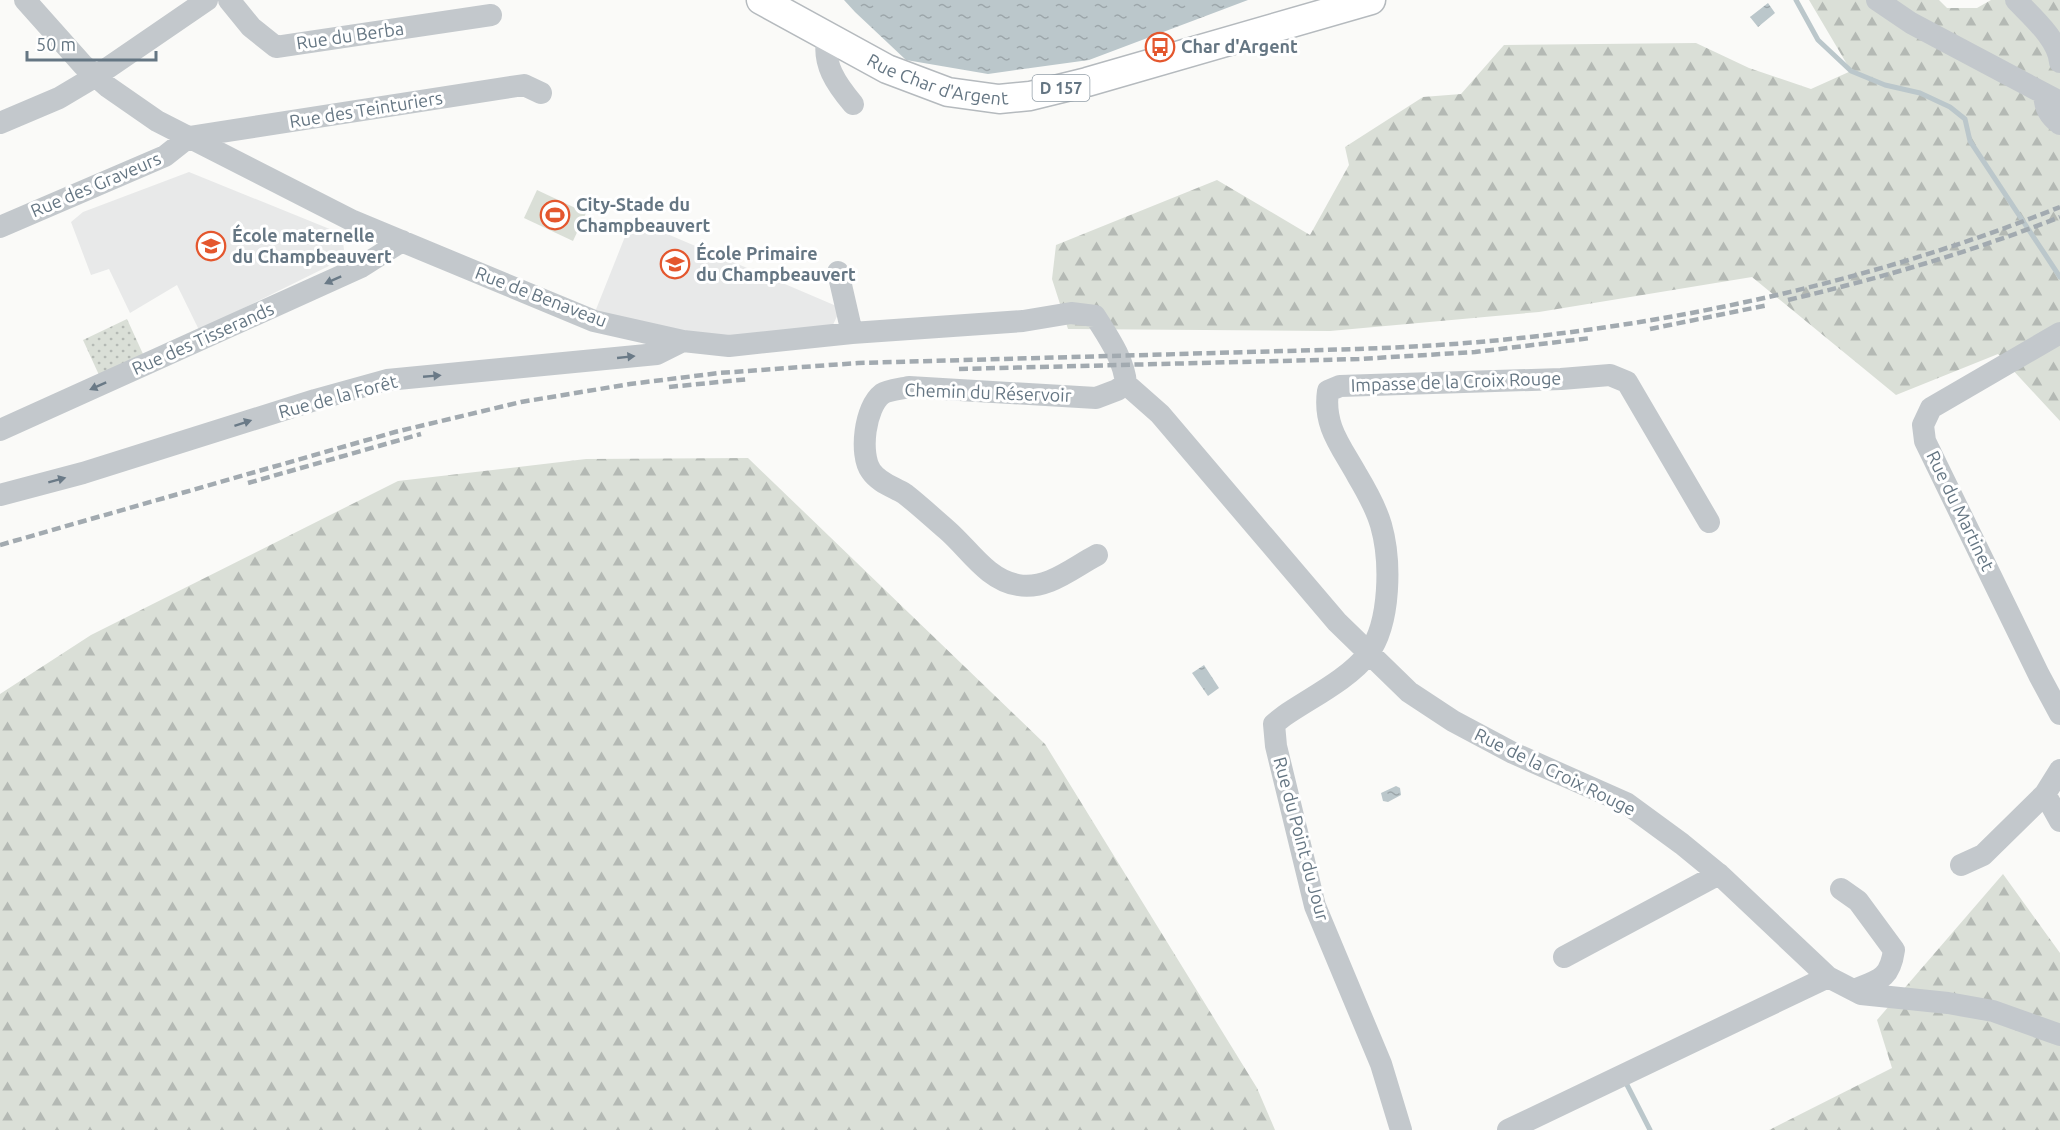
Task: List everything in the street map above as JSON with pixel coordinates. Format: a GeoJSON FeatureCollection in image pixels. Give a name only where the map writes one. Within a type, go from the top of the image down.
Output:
{"type":"FeatureCollection","features":[{"type":"Feature","properties":{"kind":"main road","name":"Rue Char d'Argent"},"geometry":{"type":"LineString","coordinates":[[761,0],[887,69],[948,92],[999,99],[1030,96],[1064,88],[1371,0]]}},
{"type":"Feature","properties":{"kind":"street","name":"Rue de Benaveau"},"geometry":{"type":"LineString","coordinates":[[25,0],[83,65],[157,121],[353,221],[594,321],[683,341],[729,346],[852,333],[1023,321],[1071,313],[1095,316],[1114,345],[1126,384]]}},
{"type":"Feature","properties":{"kind":"street"},"geometry":{"type":"LineString","coordinates":[[0,123],[59,98],[96,76],[207,0]]}},
{"type":"Feature","properties":{"kind":"street","name":"Rue du Berba"},"geometry":{"type":"LineString","coordinates":[[229,0],[250,27],[276,47],[491,15]]}},
{"type":"Feature","properties":{"kind":"street"},"geometry":{"type":"LineString","coordinates":[[1877,0],[1911,23],[2051,97]]}},
{"type":"Feature","properties":{"kind":"street"},"geometry":{"type":"LineString","coordinates":[[2016,0],[2059,51],[2060,62]]}},
{"type":"Feature","properties":{"kind":"street"},"geometry":{"type":"LineString","coordinates":[[828,37],[826,43],[828,65],[838,86],[853,104]]}},
{"type":"Feature","properties":{"kind":"street"},"geometry":{"type":"LineString","coordinates":[[2060,70],[2051,97],[2045,107],[2052,118],[2060,124]]}},
{"type":"Feature","properties":{"kind":"street","name":"Rue des Teinturiers"},"geometry":{"type":"LineString","coordinates":[[189,137],[525,85],[541,93]]}},
{"type":"Feature","properties":{"kind":"street","name":"Rue des Graveurs"},"geometry":{"type":"LineString","coordinates":[[0,227],[165,156],[189,137]]}},
{"type":"Feature","properties":{"kind":"street","name":"Rue des Tisserands"},"geometry":{"type":"LineString","coordinates":[[0,430],[361,267],[402,240]]}},
{"type":"Feature","properties":{"kind":"street"},"geometry":{"type":"LineString","coordinates":[[838,272],[852,333]]}},
{"type":"Feature","properties":{"kind":"street","name":"Rue du Martinet"},"geometry":{"type":"LineString","coordinates":[[2057,340],[1931,408],[1923,424],[1925,441],[2060,714]]}},
{"type":"Feature","properties":{"kind":"street","name":"Rue de la Forêt"},"geometry":{"type":"LineString","coordinates":[[0,495],[83,473],[315,400],[387,380],[657,354],[683,341]]}},
{"type":"Feature","properties":{"kind":"street","name":"Impasse de la Croix Rouge"},"geometry":{"type":"LineString","coordinates":[[1369,652],[1383,621],[1388,572],[1381,525],[1359,477],[1330,428],[1326,405],[1328,391],[1340,386],[1561,379],[1610,375],[1627,382],[1709,522]]}},
{"type":"Feature","properties":{"kind":"street","name":"Chemin du Réservoir"},"geometry":{"type":"LineString","coordinates":[[1097,555],[1054,580],[1037,586],[1001,581],[904,494],[880,481],[871,472],[866,461],[866,426],[872,407],[883,394],[909,387],[1096,398],[1126,384]]}},
{"type":"Feature","properties":{"kind":"street","name":"Rue de la Croix Rouge"},"geometry":{"type":"LineString","coordinates":[[1126,384],[1160,414],[1337,622],[1409,692],[1453,721],[1513,753],[1626,803],[1719,874],[1828,977],[1861,994],[1948,1003],[1993,1011],[2060,1035]]}},
{"type":"Feature","properties":{"kind":"street","name":"Rue du Point du Jour"},"geometry":{"type":"LineString","coordinates":[[1369,652],[1353,670],[1274,724],[1276,746],[1315,906],[1381,1064],[1401,1130]]}},
{"type":"Feature","properties":{"kind":"street"},"geometry":{"type":"LineString","coordinates":[[1961,865],[1983,855],[2046,794],[2060,770]]}},
{"type":"Feature","properties":{"kind":"street"},"geometry":{"type":"LineString","coordinates":[[2046,794],[2060,821]]}},
{"type":"Feature","properties":{"kind":"street"},"geometry":{"type":"LineString","coordinates":[[1564,957],[1719,874]]}},
{"type":"Feature","properties":{"kind":"street"},"geometry":{"type":"LineString","coordinates":[[1841,889],[1857,901],[1894,950],[1892,965],[1881,979],[1854,990]]}},
{"type":"Feature","properties":{"kind":"street"},"geometry":{"type":"LineString","coordinates":[[1508,1130],[1828,977]]}},
{"type":"Feature","properties":{"kind":"shaded area","name":"École maternelle du Champbeauvert"},"geometry":{"type":"Polygon","coordinates":[[[189,172],[342,234],[345,258],[199,330],[177,285],[130,313],[109,269],[91,275],[71,222],[83,212],[189,172]]]}},
{"type":"Feature","properties":{"kind":"shaded area","name":"École Primaire du Champbeauvert"},"geometry":{"type":"Polygon","coordinates":[[[632,219],[841,308],[830,331],[738,336],[688,334],[595,312],[632,219]]]}},
{"type":"Feature","properties":{"kind":"green space"},"geometry":{"type":"Polygon","coordinates":[[[1809,0],[1939,0],[1947,8],[1977,8],[1991,0],[2060,0],[2060,421],[1998,354],[1896,395],[1752,277],[1539,312],[1330,331],[1068,329],[1052,279],[1056,245],[1217,180],[1310,235],[1349,165],[1345,147],[1423,97],[1461,94],[1504,45],[1696,43],[1749,68],[1811,89],[1851,71],[1809,0]]]}},
{"type":"Feature","properties":{"kind":"green space","name":"City-Stade du Champbeauvert"},"geometry":{"type":"Polygon","coordinates":[[[537,190],[586,213],[573,241],[524,218],[537,190]]]}},
{"type":"Feature","properties":{"kind":"green space"},"geometry":{"type":"Polygon","coordinates":[[[127,319],[143,354],[99,375],[83,340],[127,319]]]}},
{"type":"Feature","properties":{"kind":"green space"},"geometry":{"type":"Polygon","coordinates":[[[748,458],[1045,744],[1257,1088],[1275,1130],[0,1130],[0,694],[91,635],[398,481],[586,459],[748,458]]]}},
{"type":"Feature","properties":{"kind":"green space"},"geometry":{"type":"Polygon","coordinates":[[[2003,874],[2060,953],[2060,1130],[1769,1130],[1892,1068],[1877,1020],[2003,874]]]}},
{"type":"Feature","properties":{"kind":"water"},"geometry":{"type":"Polygon","coordinates":[[[844,0],[1248,0],[1089,60],[988,74],[906,60],[844,0]]]}},
{"type":"Feature","properties":{"kind":"water"},"geometry":{"type":"Polygon","coordinates":[[[1768,3],[1775,13],[1758,27],[1750,17],[1768,3]]]}},
{"type":"Feature","properties":{"kind":"water"},"geometry":{"type":"Polygon","coordinates":[[[1204,665],[1219,688],[1208,696],[1192,673],[1204,665]]]}},
{"type":"Feature","properties":{"kind":"water"},"geometry":{"type":"Polygon","coordinates":[[[1396,786],[1400,788],[1401,795],[1388,802],[1383,801],[1381,793],[1396,786]]]}},
{"type":"Feature","properties":{"kind":"waterway"},"geometry":{"type":"LineString","coordinates":[[1796,0],[1818,40],[1851,71],[1885,85],[1920,93],[1950,107],[1965,119],[1970,141],[2060,277]]}},
{"type":"Feature","properties":{"kind":"waterway"},"geometry":{"type":"LineString","coordinates":[[1624,1079],[1650,1130]]}},
{"type":"Feature","properties":{"kind":"railway"},"geometry":{"type":"LineString","coordinates":[[0,545],[395,432],[521,402],[630,384],[719,373],[858,363],[1358,349],[1459,344],[1588,330],[1726,306],[1794,291],[1930,253],[2060,207]]}},
{"type":"Feature","properties":{"kind":"railway"},"geometry":{"type":"LineString","coordinates":[[1788,300],[1926,263],[1993,242],[2060,217]]}},
{"type":"Feature","properties":{"kind":"railway"},"geometry":{"type":"LineString","coordinates":[[1650,329],[1768,305]]}},
{"type":"Feature","properties":{"kind":"railway"},"geometry":{"type":"LineString","coordinates":[[959,369],[1359,359],[1475,352],[1591,338]]}},
{"type":"Feature","properties":{"kind":"railway"},"geometry":{"type":"LineString","coordinates":[[669,387],[749,379]]}},
{"type":"Feature","properties":{"kind":"railway"},"geometry":{"type":"LineString","coordinates":[[248,483],[421,434]]}},
{"type":"Feature","properties":{"kind":"place","name":"Char d'Argent"},"geometry":{"type":"Point","coordinates":[1160,47]}},
{"type":"Feature","properties":{"kind":"place","name":"City-Stade du Champbeauvert"},"geometry":{"type":"Point","coordinates":[555,215]}},
{"type":"Feature","properties":{"kind":"place","name":"École maternelle du Champbeauvert"},"geometry":{"type":"Point","coordinates":[211,246]}},
{"type":"Feature","properties":{"kind":"place","name":"École Primaire du Champbeauvert"},"geometry":{"type":"Point","coordinates":[675,264]}}]}
